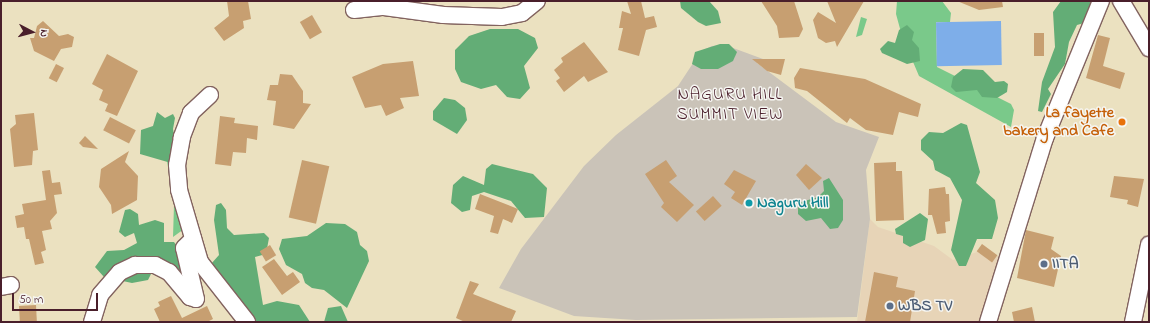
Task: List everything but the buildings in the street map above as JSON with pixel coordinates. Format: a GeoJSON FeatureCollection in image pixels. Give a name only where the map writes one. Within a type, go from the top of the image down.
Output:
{"type":"FeatureCollection","features":[{"type":"Feature","properties":{"kind":"street"},"geometry":{"type":"LineString","coordinates":[[354,10],[384,6],[443,15],[502,17],[522,14],[537,1]]}},
{"type":"Feature","properties":{"kind":"street"},"geometry":{"type":"LineString","coordinates":[[988,322],[1045,138],[1100,1]]}},
{"type":"Feature","properties":{"kind":"street"},"geometry":{"type":"LineString","coordinates":[[1122,1],[1149,48]]}},
{"type":"Feature","properties":{"kind":"street"},"geometry":{"type":"LineString","coordinates":[[210,96],[191,113],[182,137],[177,165],[179,190],[200,262],[213,282],[247,322]]}},
{"type":"Feature","properties":{"kind":"street"},"geometry":{"type":"LineString","coordinates":[[92,322],[100,295],[120,272],[134,265],[155,265],[169,272],[190,297],[196,299],[184,248],[193,239]]}},
{"type":"Feature","properties":{"kind":"street"},"geometry":{"type":"LineString","coordinates":[[1132,322],[1149,245]]}},
{"type":"Feature","properties":{"kind":"shaded area"},"geometry":{"type":"Polygon","coordinates":[[[725,45],[763,59],[757,63],[836,122],[879,137],[866,170],[870,219],[857,317],[636,320],[574,316],[499,288],[521,249],[584,166],[616,135],[678,86],[701,51],[712,46],[725,45]]]}},
{"type":"Feature","properties":{"kind":"shaded area"},"geometry":{"type":"Polygon","coordinates":[[[870,219],[878,227],[934,246],[953,260],[977,252],[982,244],[1002,259],[980,322],[857,322],[870,219]]]}},
{"type":"Feature","properties":{"kind":"green space"},"geometry":{"type":"Polygon","coordinates":[[[680,1],[709,1],[718,11],[721,23],[706,26],[698,22],[681,8],[680,1]]]}},
{"type":"Feature","properties":{"kind":"green space"},"geometry":{"type":"Polygon","coordinates":[[[897,1],[942,1],[951,13],[950,22],[936,22],[937,67],[1011,104],[1014,110],[1011,127],[919,76],[902,36],[896,14],[897,1]]]}},
{"type":"Feature","properties":{"kind":"green space"},"geometry":{"type":"Polygon","coordinates":[[[1061,1],[1090,1],[1093,11],[1084,23],[1077,25],[1069,42],[1065,64],[1048,89],[1051,94],[1042,112],[1038,111],[1042,82],[1055,47],[1053,12],[1061,1]]]}},
{"type":"Feature","properties":{"kind":"green space"},"geometry":{"type":"Polygon","coordinates":[[[861,17],[867,19],[862,35],[856,37],[861,17]]]}},
{"type":"Feature","properties":{"kind":"green space"},"geometry":{"type":"Polygon","coordinates":[[[907,25],[914,32],[912,40],[919,48],[920,61],[907,64],[882,53],[880,49],[888,41],[895,43],[899,30],[907,25]]]}},
{"type":"Feature","properties":{"kind":"green space"},"geometry":{"type":"Polygon","coordinates":[[[490,29],[518,29],[535,38],[538,48],[524,66],[530,88],[520,99],[507,97],[496,85],[481,89],[461,82],[455,69],[455,50],[469,36],[490,29]]]}},
{"type":"Feature","properties":{"kind":"green space"},"geometry":{"type":"Polygon","coordinates":[[[720,44],[729,44],[737,52],[733,61],[718,69],[701,69],[692,64],[695,52],[720,44]]]}},
{"type":"Feature","properties":{"kind":"green space"},"geometry":{"type":"Polygon","coordinates":[[[963,69],[983,70],[995,82],[1004,81],[1008,84],[1007,92],[997,98],[982,97],[977,90],[956,92],[951,87],[953,77],[963,69]]]}},
{"type":"Feature","properties":{"kind":"green space"},"geometry":{"type":"Polygon","coordinates":[[[444,98],[455,100],[465,108],[467,120],[457,134],[433,120],[433,111],[444,98]]]}},
{"type":"Feature","properties":{"kind":"green space"},"geometry":{"type":"Polygon","coordinates":[[[157,112],[165,118],[173,114],[175,118],[173,129],[176,145],[171,163],[140,154],[141,130],[153,126],[157,112]]]}},
{"type":"Feature","properties":{"kind":"green space"},"geometry":{"type":"Polygon","coordinates":[[[961,123],[967,125],[980,172],[976,183],[995,200],[998,218],[992,239],[977,239],[966,266],[959,266],[951,250],[962,200],[950,178],[935,170],[933,161],[921,150],[921,140],[929,132],[943,133],[961,123]]]}},
{"type":"Feature","properties":{"kind":"green space"},"geometry":{"type":"Polygon","coordinates":[[[174,132],[184,229],[173,237],[174,205],[167,161],[174,132]]]}},
{"type":"Feature","properties":{"kind":"green space"},"geometry":{"type":"Polygon","coordinates":[[[492,164],[533,174],[547,188],[544,217],[525,218],[511,201],[484,192],[472,196],[470,210],[462,212],[451,203],[453,185],[463,176],[484,185],[486,169],[492,164]]]}},
{"type":"Feature","properties":{"kind":"green space"},"geometry":{"type":"Polygon","coordinates":[[[829,178],[843,200],[843,220],[838,228],[830,229],[821,218],[806,221],[798,214],[798,203],[818,197],[824,191],[823,181],[829,178]]]}},
{"type":"Feature","properties":{"kind":"green space"},"geometry":{"type":"Polygon","coordinates":[[[221,203],[226,210],[227,228],[234,235],[264,233],[269,238],[266,254],[255,257],[263,305],[277,301],[299,305],[310,322],[252,322],[246,316],[248,309],[238,302],[211,264],[219,255],[214,220],[216,205],[221,203]]]}},
{"type":"Feature","properties":{"kind":"green space"},"geometry":{"type":"Polygon","coordinates":[[[130,209],[138,214],[139,225],[155,220],[164,223],[164,242],[174,242],[190,265],[181,272],[172,271],[162,259],[152,258],[146,269],[151,274],[148,280],[132,283],[104,277],[95,267],[107,251],[124,250],[137,243],[134,233],[125,237],[119,232],[125,210],[130,209]]]}},
{"type":"Feature","properties":{"kind":"green space"},"geometry":{"type":"Polygon","coordinates":[[[920,213],[928,219],[925,240],[910,247],[903,243],[903,236],[896,234],[895,229],[920,213]]]}},
{"type":"Feature","properties":{"kind":"green space"},"geometry":{"type":"Polygon","coordinates":[[[326,223],[345,224],[357,232],[360,245],[367,251],[369,261],[347,308],[324,290],[312,288],[305,283],[302,274],[286,265],[279,249],[282,239],[307,236],[326,223]]]}},
{"type":"Feature","properties":{"kind":"green space"},"geometry":{"type":"Polygon","coordinates":[[[341,306],[348,322],[324,322],[328,308],[341,306]]]}},
{"type":"Feature","properties":{"kind":"water"},"geometry":{"type":"Polygon","coordinates":[[[1001,21],[1002,65],[937,66],[936,22],[1001,21]]]}},
{"type":"Feature","properties":{"kind":"place","name":"La fayette bakery and Cafe"},"geometry":{"type":"Point","coordinates":[1122,122]}},
{"type":"Feature","properties":{"kind":"place","name":"Naguru Hill"},"geometry":{"type":"Point","coordinates":[749,203]}},
{"type":"Feature","properties":{"kind":"place","name":"IITA"},"geometry":{"type":"Point","coordinates":[1044,264]}},
{"type":"Feature","properties":{"kind":"place","name":"WBS TV"},"geometry":{"type":"Point","coordinates":[890,306]}},
{"type":"Feature","properties":{"kind":"district","name":"NAGURU HILL SUMMIT VIEW"},"geometry":{"type":"Point","coordinates":[730,105]}}]}
